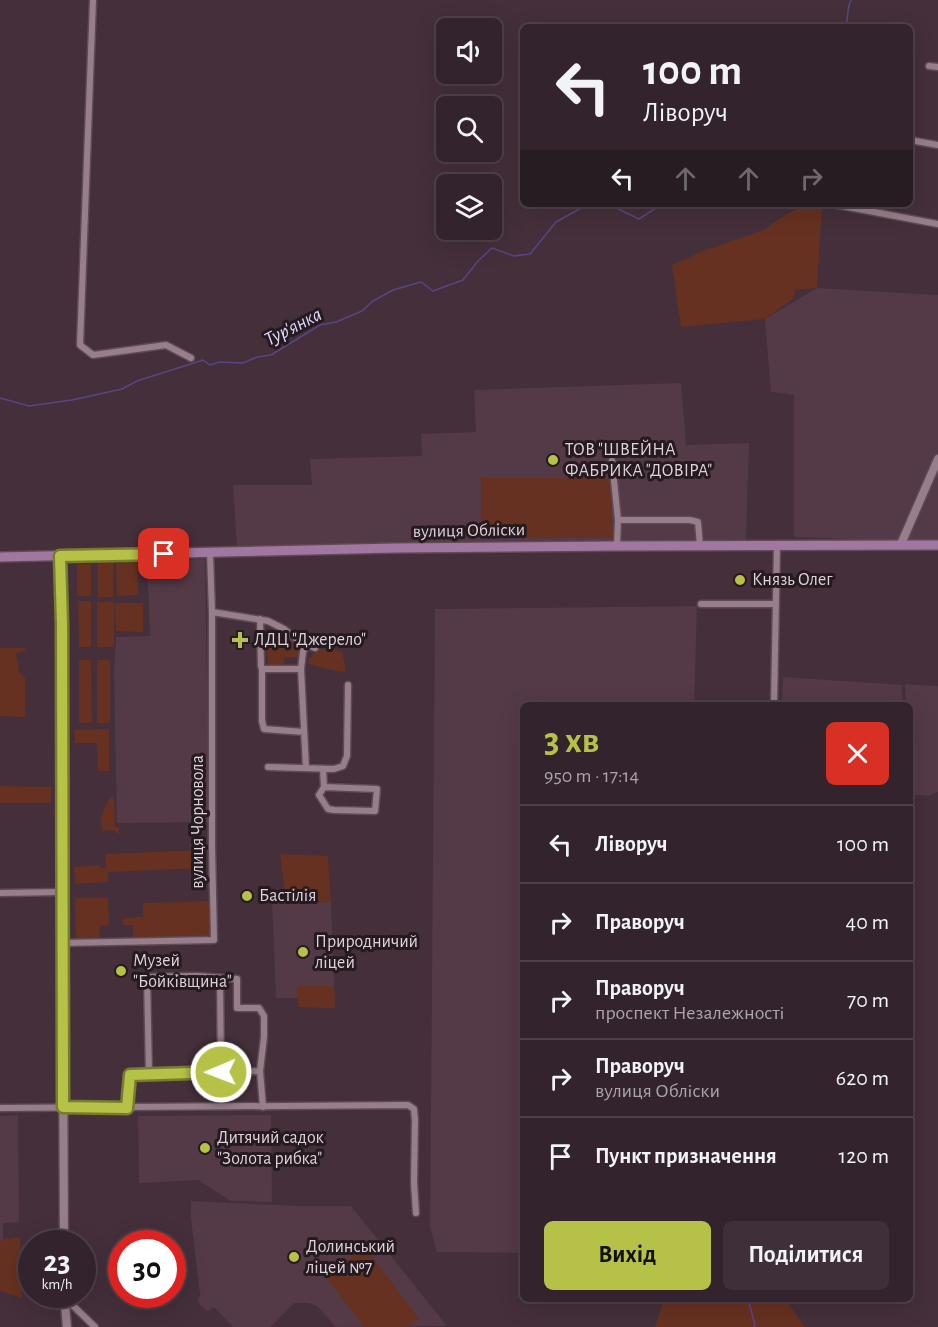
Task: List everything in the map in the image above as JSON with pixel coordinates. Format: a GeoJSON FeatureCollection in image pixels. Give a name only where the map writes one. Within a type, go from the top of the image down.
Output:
{"type":"FeatureCollection","features":[{"type":"Feature","properties":{"kind":"main road"},"geometry":{"type":"LineString","coordinates":[[901,544],[938,459]]}},
{"type":"Feature","properties":{"kind":"main road","name":"вулиця Обліски"},"geometry":{"type":"LineString","coordinates":[[0,557],[396,548],[938,545]]}},
{"type":"Feature","properties":{"kind":"main road"},"geometry":{"type":"LineString","coordinates":[[60,556],[64,1230]]}},
{"type":"Feature","properties":{"kind":"main road"},"geometry":{"type":"LineString","coordinates":[[65,1308],[67,1327]]}},
{"type":"Feature","properties":{"kind":"street"},"geometry":{"type":"LineString","coordinates":[[93,0],[80,345],[93,355],[166,345],[190,358]]}},
{"type":"Feature","properties":{"kind":"street"},"geometry":{"type":"LineString","coordinates":[[929,66],[938,67]]}},
{"type":"Feature","properties":{"kind":"street"},"geometry":{"type":"LineString","coordinates":[[913,141],[938,145]]}},
{"type":"Feature","properties":{"kind":"street"},"geometry":{"type":"LineString","coordinates":[[848,207],[938,224]]}},
{"type":"Feature","properties":{"kind":"street"},"geometry":{"type":"LineString","coordinates":[[612,461],[618,520],[616,546]]}},
{"type":"Feature","properties":{"kind":"street"},"geometry":{"type":"LineString","coordinates":[[618,520],[698,522],[700,546]]}},
{"type":"Feature","properties":{"kind":"street"},"geometry":{"type":"LineString","coordinates":[[774,702],[777,545]]}},
{"type":"Feature","properties":{"kind":"street","name":"вулиця Чорновола"},"geometry":{"type":"LineString","coordinates":[[62,944],[214,940],[210,553]]}},
{"type":"Feature","properties":{"kind":"street"},"geometry":{"type":"LineString","coordinates":[[702,604],[776,604]]}},
{"type":"Feature","properties":{"kind":"street"},"geometry":{"type":"LineString","coordinates":[[212,612],[260,619],[276,624],[306,645],[315,648]]}},
{"type":"Feature","properties":{"kind":"street"},"geometry":{"type":"LineString","coordinates":[[260,619],[264,729],[304,732]]}},
{"type":"Feature","properties":{"kind":"street"},"geometry":{"type":"LineString","coordinates":[[306,645],[301,669],[306,768]]}},
{"type":"Feature","properties":{"kind":"street"},"geometry":{"type":"LineString","coordinates":[[262,669],[301,669]]}},
{"type":"Feature","properties":{"kind":"street"},"geometry":{"type":"LineString","coordinates":[[268,767],[333,770],[340,768],[347,760],[348,685]]}},
{"type":"Feature","properties":{"kind":"street"},"geometry":{"type":"LineString","coordinates":[[323,769],[324,787],[319,795],[328,809],[375,811],[377,789],[324,787]]}},
{"type":"Feature","properties":{"kind":"street"},"geometry":{"type":"LineString","coordinates":[[0,892],[62,892]]}},
{"type":"Feature","properties":{"kind":"street"},"geometry":{"type":"LineString","coordinates":[[149,1074],[147,977],[196,976],[237,979],[237,1008],[259,1008],[264,1016],[260,1071],[263,1107]]}},
{"type":"Feature","properties":{"kind":"street"},"geometry":{"type":"LineString","coordinates":[[220,978],[221,1072]]}},
{"type":"Feature","properties":{"kind":"street"},"geometry":{"type":"LineString","coordinates":[[127,1108],[130,1075],[260,1071]]}},
{"type":"Feature","properties":{"kind":"street"},"geometry":{"type":"LineString","coordinates":[[0,1108],[408,1105],[414,1109],[416,1120],[414,1183],[416,1213]]}},
{"type":"Feature","properties":{"kind":"street"},"geometry":{"type":"LineString","coordinates":[[76,1308],[95,1327]]}},
{"type":"Feature","properties":{"kind":"shaded area"},"geometry":{"type":"Polygon","coordinates":[[[800,207],[822,207],[817,288],[795,290],[793,299],[765,319],[681,327],[672,265],[703,251],[764,230],[800,207]]]}},
{"type":"Feature","properties":{"kind":"shaded area"},"geometry":{"type":"Polygon","coordinates":[[[817,288],[938,295],[938,542],[794,537],[794,395],[771,392],[765,319],[817,288]]]}},
{"type":"Feature","properties":{"kind":"shaded area"},"geometry":{"type":"Polygon","coordinates":[[[681,383],[686,445],[749,443],[746,541],[237,548],[233,485],[312,485],[310,459],[422,456],[421,434],[476,432],[474,390],[681,383]]]}},
{"type":"Feature","properties":{"kind":"shaded area"},"geometry":{"type":"Polygon","coordinates":[[[481,478],[610,478],[613,538],[481,538],[481,478]]]}},
{"type":"Feature","properties":{"kind":"shaded area"},"geometry":{"type":"Polygon","coordinates":[[[205,559],[209,822],[117,823],[114,672],[116,637],[150,636],[147,561],[205,559]]]}},
{"type":"Feature","properties":{"kind":"shaded area"},"geometry":{"type":"Polygon","coordinates":[[[98,562],[113,562],[113,597],[98,597],[98,562]]]}},
{"type":"Feature","properties":{"kind":"shaded area"},"geometry":{"type":"Polygon","coordinates":[[[137,562],[138,595],[117,596],[116,563],[137,562]]]}},
{"type":"Feature","properties":{"kind":"shaded area"},"geometry":{"type":"Polygon","coordinates":[[[77,564],[91,564],[91,596],[77,596],[77,564]]]}},
{"type":"Feature","properties":{"kind":"shaded area"},"geometry":{"type":"Polygon","coordinates":[[[78,601],[91,601],[91,647],[79,647],[78,601]]]}},
{"type":"Feature","properties":{"kind":"shaded area"},"geometry":{"type":"Polygon","coordinates":[[[97,602],[114,602],[114,647],[97,647],[97,602]]]}},
{"type":"Feature","properties":{"kind":"shaded area"},"geometry":{"type":"Polygon","coordinates":[[[115,603],[143,603],[143,632],[116,631],[115,603]]]}},
{"type":"Feature","properties":{"kind":"shaded area"},"geometry":{"type":"Polygon","coordinates":[[[697,606],[694,702],[520,702],[520,1253],[437,1252],[430,1228],[435,609],[697,606]]]}},
{"type":"Feature","properties":{"kind":"shaded area"},"geometry":{"type":"Polygon","coordinates":[[[282,632],[300,646],[299,658],[284,657],[284,666],[268,665],[267,643],[282,644],[282,632]]]}},
{"type":"Feature","properties":{"kind":"shaded area"},"geometry":{"type":"Polygon","coordinates":[[[0,648],[25,648],[25,651],[16,653],[19,672],[25,678],[25,717],[0,716],[0,648]]]}},
{"type":"Feature","properties":{"kind":"shaded area"},"geometry":{"type":"Polygon","coordinates":[[[314,650],[342,652],[345,672],[309,664],[309,658],[313,657],[314,650]]]}},
{"type":"Feature","properties":{"kind":"shaded area"},"geometry":{"type":"Polygon","coordinates":[[[79,660],[91,660],[92,723],[79,723],[79,660]]]}},
{"type":"Feature","properties":{"kind":"shaded area"},"geometry":{"type":"Polygon","coordinates":[[[97,660],[110,660],[110,723],[97,723],[97,660]]]}},
{"type":"Feature","properties":{"kind":"shaded area"},"geometry":{"type":"Polygon","coordinates":[[[783,677],[902,685],[902,702],[782,702],[783,677]]]}},
{"type":"Feature","properties":{"kind":"shaded area"},"geometry":{"type":"Polygon","coordinates":[[[905,684],[938,686],[938,792],[928,796],[913,794],[913,702],[906,702],[905,684]]]}},
{"type":"Feature","properties":{"kind":"shaded area"},"geometry":{"type":"Polygon","coordinates":[[[109,729],[109,771],[98,771],[97,743],[75,743],[74,730],[109,729]]]}},
{"type":"Feature","properties":{"kind":"shaded area"},"geometry":{"type":"Polygon","coordinates":[[[0,786],[52,787],[51,803],[0,803],[0,786]]]}},
{"type":"Feature","properties":{"kind":"shaded area"},"geometry":{"type":"Polygon","coordinates":[[[110,797],[114,797],[115,827],[119,827],[119,833],[114,830],[102,831],[101,817],[110,797]]]}},
{"type":"Feature","properties":{"kind":"shaded area"},"geometry":{"type":"Polygon","coordinates":[[[204,850],[204,868],[108,872],[108,882],[75,884],[74,867],[100,865],[101,868],[106,868],[106,854],[204,850]]]}},
{"type":"Feature","properties":{"kind":"shaded area"},"geometry":{"type":"Polygon","coordinates":[[[280,854],[328,856],[331,902],[286,899],[280,854]]]}},
{"type":"Feature","properties":{"kind":"shaded area"},"geometry":{"type":"Polygon","coordinates":[[[75,898],[108,898],[109,925],[99,926],[100,940],[76,941],[75,898]]]}},
{"type":"Feature","properties":{"kind":"shaded area","name":"Природничий ліцей"},"geometry":{"type":"Polygon","coordinates":[[[272,899],[331,902],[335,1008],[299,1007],[298,998],[276,998],[272,899]]]}},
{"type":"Feature","properties":{"kind":"shaded area"},"geometry":{"type":"Polygon","coordinates":[[[210,901],[211,937],[133,939],[133,925],[123,925],[123,918],[143,917],[143,903],[210,901]]]}},
{"type":"Feature","properties":{"kind":"shaded area"},"geometry":{"type":"Polygon","coordinates":[[[297,986],[334,986],[335,1007],[299,1007],[297,986]]]}},
{"type":"Feature","properties":{"kind":"shaded area"},"geometry":{"type":"Polygon","coordinates":[[[18,1115],[19,1222],[3,1223],[3,1265],[0,1268],[0,1116],[18,1115]]]}},
{"type":"Feature","properties":{"kind":"shaded area","name":"Дитячий садок \"Золота рибка\""},"geometry":{"type":"Polygon","coordinates":[[[271,1115],[272,1202],[231,1201],[198,1180],[139,1183],[138,1116],[271,1115]]]}},
{"type":"Feature","properties":{"kind":"shaded area","name":"Долинський ліцей №7"},"geometry":{"type":"Polygon","coordinates":[[[191,1201],[351,1206],[447,1326],[336,1327],[317,1306],[309,1303],[294,1303],[270,1327],[233,1327],[214,1307],[207,1311],[197,1301],[200,1295],[191,1201]]]}},
{"type":"Feature","properties":{"kind":"shaded area"},"geometry":{"type":"Polygon","coordinates":[[[18,1237],[18,1297],[0,1291],[0,1240],[18,1237]]]}},
{"type":"Feature","properties":{"kind":"shaded area"},"geometry":{"type":"Polygon","coordinates":[[[365,1247],[419,1319],[408,1327],[364,1327],[326,1277],[365,1247]]]}},
{"type":"Feature","properties":{"kind":"shaded area"},"geometry":{"type":"Polygon","coordinates":[[[663,1302],[787,1302],[805,1327],[655,1327],[663,1302]]]}},
{"type":"Feature","properties":{"kind":"waterway","name":"Тур'янка"},"geometry":{"type":"LineString","coordinates":[[846,24],[851,0]]}},
{"type":"Feature","properties":{"kind":"waterway","name":"Тур'янка"},"geometry":{"type":"LineString","coordinates":[[0,398],[29,406],[72,400],[122,389],[137,381],[203,360],[210,365],[219,362],[243,363],[257,357],[271,355],[320,325],[336,322],[362,311],[373,301],[393,290],[421,282],[433,291],[463,280],[492,248],[514,256],[530,254],[556,222],[583,207]]}},
{"type":"Feature","properties":{"kind":"waterway","name":"Тур'янка"},"geometry":{"type":"LineString","coordinates":[[614,207],[639,219],[659,207]]}},
{"type":"Feature","properties":{"kind":"waterway"},"geometry":{"type":"LineString","coordinates":[[749,1302],[754,1327]]}},
{"type":"Feature","properties":{"kind":"place","name":"ТОВ \"ШВЕЙНА ФАБРИКА \"ДОВІРА\""},"geometry":{"type":"Point","coordinates":[553,460]}},
{"type":"Feature","properties":{"kind":"place","name":"Князь Олег"},"geometry":{"type":"Point","coordinates":[740,580]}},
{"type":"Feature","properties":{"kind":"place","name":"ЛДЦ \"Джерело\""},"geometry":{"type":"Point","coordinates":[240,640]}},
{"type":"Feature","properties":{"kind":"place","name":"Бастілія"},"geometry":{"type":"Point","coordinates":[247,896]}},
{"type":"Feature","properties":{"kind":"place","name":"Природничий ліцей"},"geometry":{"type":"Point","coordinates":[303,952]}},
{"type":"Feature","properties":{"kind":"place","name":"Музей \"Бойківщина\""},"geometry":{"type":"Point","coordinates":[121,971]}},
{"type":"Feature","properties":{"kind":"place","name":"Дитячий садок \"Золота рибка\""},"geometry":{"type":"Point","coordinates":[205,1148]}},
{"type":"Feature","properties":{"kind":"place","name":"Долинський ліцей №7"},"geometry":{"type":"Point","coordinates":[294,1257]}},
{"type":"Feature","properties":{"kind":"route"},"geometry":{"type":"LineString","coordinates":[[164,554],[60,556],[63,1107],[127,1108],[130,1075],[221,1072]]}}]}
